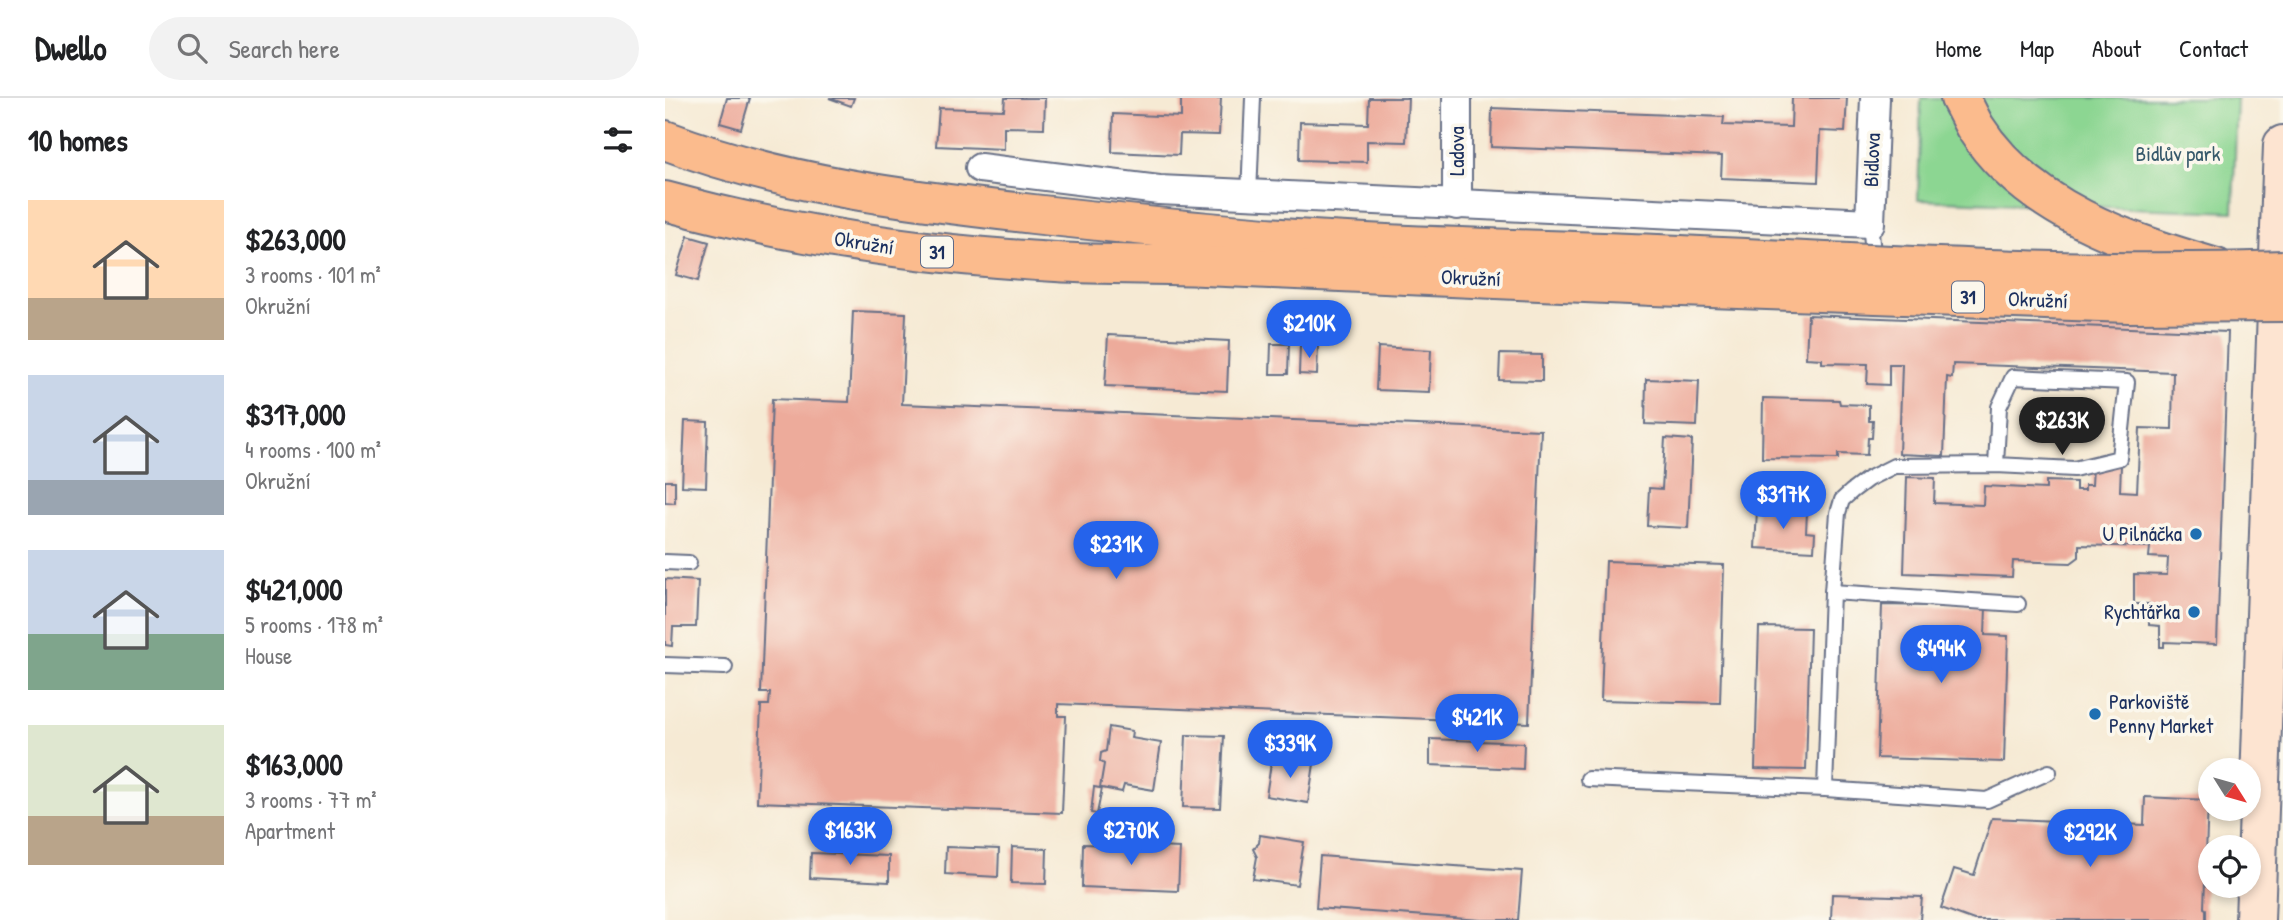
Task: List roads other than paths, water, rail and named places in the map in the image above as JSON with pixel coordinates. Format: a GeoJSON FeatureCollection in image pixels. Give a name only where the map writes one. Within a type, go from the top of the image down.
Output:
{"type":"FeatureCollection","features":[{"type":"Feature","properties":{"kind":"main road"},"geometry":{"type":"LineString","coordinates":[[1960,98],[1975,127],[1996,154],[2044,196],[2071,214],[2130,240],[2271,284]]}},
{"type":"Feature","properties":{"kind":"main road","name":"31"},"geometry":{"type":"LineString","coordinates":[[665,141],[704,155]]}},
{"type":"Feature","properties":{"kind":"main road"},"geometry":{"type":"LineString","coordinates":[[665,149],[704,155]]}},
{"type":"Feature","properties":{"kind":"main road","name":"Okružní"},"geometry":{"type":"LineString","coordinates":[[704,155],[803,181],[867,193],[1075,219],[1280,238],[1674,248],[2271,284]]}},
{"type":"Feature","properties":{"kind":"main road","name":"Okružní"},"geometry":{"type":"LineString","coordinates":[[665,201],[704,212],[846,240],[1000,258],[1674,248],[2128,303],[2271,284]]}},
{"type":"Feature","properties":{"kind":"main road"},"geometry":{"type":"LineString","coordinates":[[665,215],[704,212]]}},
{"type":"Feature","properties":{"kind":"street","name":"Ladova"},"geometry":{"type":"LineString","coordinates":[[1457,98],[1457,205]]}},
{"type":"Feature","properties":{"kind":"street","name":"Bidlova"},"geometry":{"type":"LineString","coordinates":[[1870,223],[1875,98]]}},
{"type":"Feature","properties":{"kind":"street"},"geometry":{"type":"LineString","coordinates":[[2256,920],[2271,806],[2271,284],[2283,145]]}},
{"type":"Feature","properties":{"kind":"street","name":"Okružní"},"geometry":{"type":"LineString","coordinates":[[980,168],[1159,190],[1457,205],[1674,248],[1870,223]]}},
{"type":"Feature","properties":{"kind":"lane"},"geometry":{"type":"LineString","coordinates":[[1249,195],[1253,98]]}},
{"type":"Feature","properties":{"kind":"lane"},"geometry":{"type":"LineString","coordinates":[[1870,223],[1875,280]]}},
{"type":"Feature","properties":{"kind":"lane"},"geometry":{"type":"LineString","coordinates":[[1806,277],[2034,285]]}},
{"type":"Feature","properties":{"kind":"lane"},"geometry":{"type":"LineString","coordinates":[[1825,789],[1832,592],[1838,513],[1842,500],[1868,479],[1894,466],[1996,465],[2074,469],[2119,458],[2127,382],[2013,377],[1999,407],[1996,465]]}},
{"type":"Feature","properties":{"kind":"lane"},"geometry":{"type":"LineString","coordinates":[[665,562],[689,562]]}},
{"type":"Feature","properties":{"kind":"lane"},"geometry":{"type":"LineString","coordinates":[[1832,592],[2018,604]]}},
{"type":"Feature","properties":{"kind":"lane"},"geometry":{"type":"LineString","coordinates":[[665,665],[725,667]]}},
{"type":"Feature","properties":{"kind":"lane"},"geometry":{"type":"LineString","coordinates":[[1588,779],[1825,789],[1987,800],[2049,772]]}},
{"type":"Feature","properties":{"kind":"place","name":"U Pilnáčka"},"geometry":{"type":"Point","coordinates":[2196,534]}},
{"type":"Feature","properties":{"kind":"place","name":"Rychtářka"},"geometry":{"type":"Point","coordinates":[2194,612]}},
{"type":"Feature","properties":{"kind":"place","name":"Parkoviště Penny Market"},"geometry":{"type":"Point","coordinates":[2095,714]}},
{"type":"Feature","properties":{"kind":"park label","name":"Bidlův park"},"geometry":{"type":"Point","coordinates":[2178,154]}}]}
